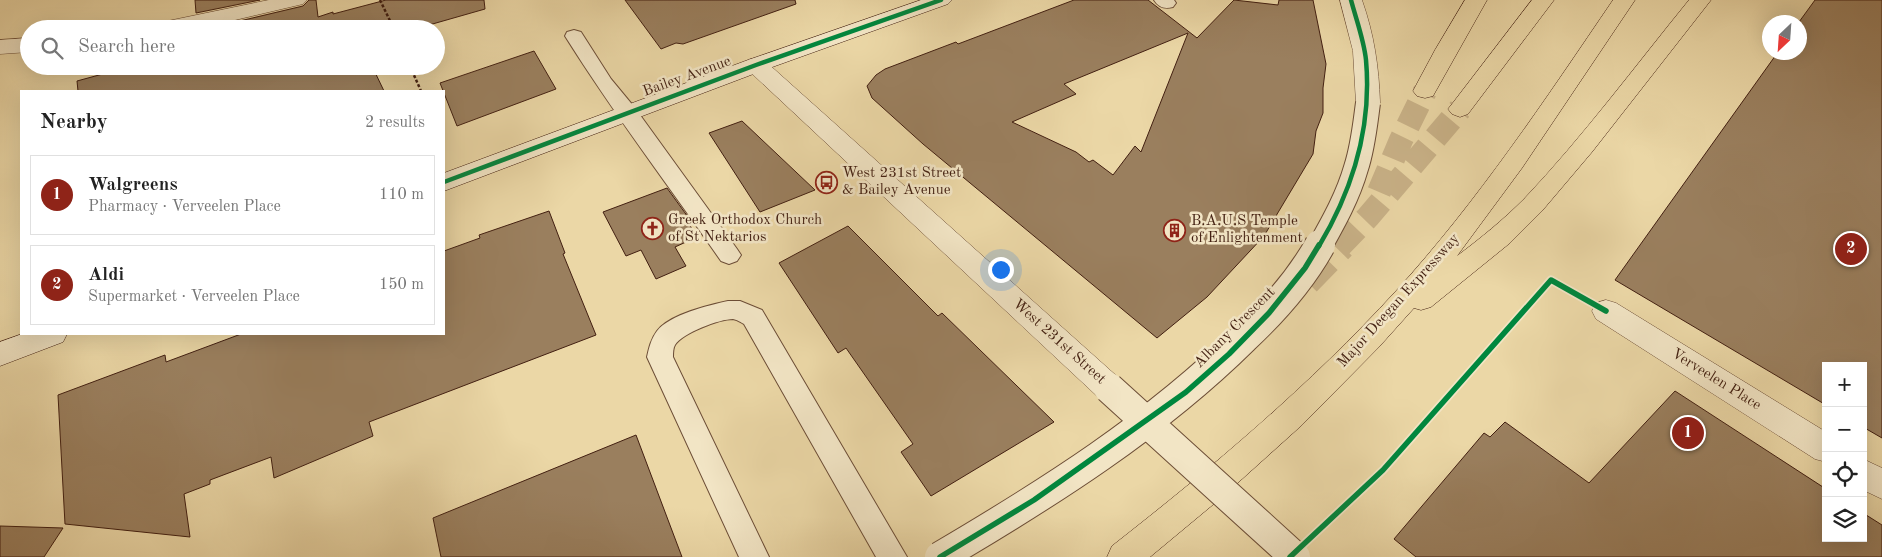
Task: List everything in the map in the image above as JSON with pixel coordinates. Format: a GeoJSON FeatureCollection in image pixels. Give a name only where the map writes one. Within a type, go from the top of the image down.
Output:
{"type":"FeatureCollection","features":[{"type":"Feature","properties":{"kind":"highway"},"geometry":{"type":"LineString","coordinates":[[1425,91],[1446,50],[1476,0]]}},
{"type":"Feature","properties":{"kind":"highway"},"geometry":{"type":"LineString","coordinates":[[1460,109],[1543,0]]}},
{"type":"Feature","properties":{"kind":"highway","name":"Major Deegan Expressway"},"geometry":{"type":"LineString","coordinates":[[1124,557],[1183,511],[1287,421],[1374,334],[1443,256],[1498,184],[1624,0]]}},
{"type":"Feature","properties":{"kind":"highway"},"geometry":{"type":"LineString","coordinates":[[1374,334],[1501,236],[1533,205],[1583,146],[1700,0]]}},
{"type":"Feature","properties":{"kind":"street"},"geometry":{"type":"LineString","coordinates":[[209,20],[296,0]]}},
{"type":"Feature","properties":{"kind":"street","name":"Bailey Avenue"},"geometry":{"type":"LineString","coordinates":[[445,182],[756,65],[941,0]]}},
{"type":"Feature","properties":{"kind":"street","name":"Albany Crescent"},"geometry":{"type":"LineString","coordinates":[[940,557],[1034,500],[1146,422],[1207,375],[1283,299],[1308,266],[1345,200],[1357,168],[1364,136],[1368,103],[1368,75],[1365,44],[1351,0]]}},
{"type":"Feature","properties":{"kind":"street"},"geometry":{"type":"LineString","coordinates":[[0,47],[20,46]]}},
{"type":"Feature","properties":{"kind":"street","name":"West 231st Street"},"geometry":{"type":"LineString","coordinates":[[756,65],[1295,557]]}},
{"type":"Feature","properties":{"kind":"street","name":"Verveelen Place"},"geometry":{"type":"LineString","coordinates":[[1606,311],[1822,446]]}},
{"type":"Feature","properties":{"kind":"street"},"geometry":{"type":"LineString","coordinates":[[0,354],[50,335]]}},
{"type":"Feature","properties":{"kind":"street"},"geometry":{"type":"LineString","coordinates":[[1867,476],[1882,485]]}},
{"type":"Feature","properties":{"kind":"lane"},"geometry":{"type":"LineString","coordinates":[[574,36],[604,83],[628,113],[729,255]]}},
{"type":"Feature","properties":{"kind":"lane"},"geometry":{"type":"LineString","coordinates":[[754,557],[660,357],[661,347],[666,338],[674,331],[722,311],[734,309],[753,317],[892,557]]}},
{"type":"Feature","properties":{"kind":"path"},"geometry":{"type":"LineString","coordinates":[[380,0],[390,20]]}},
{"type":"Feature","properties":{"kind":"path"},"geometry":{"type":"LineString","coordinates":[[414,75],[421,90]]}},
{"type":"Feature","properties":{"kind":"building"},"geometry":{"type":"Polygon","coordinates":[[[195,0],[260,0],[196,13],[195,0]]]}},
{"type":"Feature","properties":{"kind":"building"},"geometry":{"type":"Polygon","coordinates":[[[309,0],[316,0],[318,17],[386,0],[484,0],[485,9],[445,20],[244,20],[303,6],[309,0]]]}},
{"type":"Feature","properties":{"kind":"building"},"geometry":{"type":"Polygon","coordinates":[[[625,0],[795,0],[796,4],[683,44],[676,43],[661,49],[625,0]]]}},
{"type":"Feature","properties":{"kind":"building"},"geometry":{"type":"Polygon","coordinates":[[[1074,0],[1148,0],[1197,38],[1234,0],[1278,5],[1279,0],[1313,0],[1326,64],[1323,88],[1323,113],[1316,131],[1313,154],[1264,236],[1207,297],[1157,338],[923,144],[872,98],[867,86],[876,75],[885,69],[956,42],[958,44],[1074,0]],[[1188,33],[1064,84],[1076,94],[1012,122],[1076,152],[1089,162],[1093,160],[1113,175],[1135,146],[1141,152],[1188,33]]]}},
{"type":"Feature","properties":{"kind":"building"},"geometry":{"type":"Polygon","coordinates":[[[1815,0],[1882,0],[1882,438],[1867,429],[1867,362],[1822,362],[1822,403],[1615,280],[1772,60],[1807,60],[1807,15],[1804,15],[1815,0]]]}},
{"type":"Feature","properties":{"kind":"building"},"geometry":{"type":"Polygon","coordinates":[[[534,51],[556,89],[457,126],[445,96],[445,90],[443,90],[440,83],[534,51]]]}},
{"type":"Feature","properties":{"kind":"building"},"geometry":{"type":"Polygon","coordinates":[[[99,75],[376,75],[384,90],[78,90],[77,81],[99,75]]]}},
{"type":"Feature","properties":{"kind":"building"},"geometry":{"type":"Polygon","coordinates":[[[742,121],[815,190],[760,212],[709,133],[742,121]]]}},
{"type":"Feature","properties":{"kind":"building","name":"Greek Orthodox Church of St Nektarios"},"geometry":{"type":"Polygon","coordinates":[[[667,188],[688,217],[686,219],[697,237],[675,247],[686,266],[656,279],[641,250],[626,256],[603,212],[667,188]]]}},
{"type":"Feature","properties":{"kind":"building"},"geometry":{"type":"Polygon","coordinates":[[[549,211],[565,253],[563,254],[596,335],[369,422],[373,436],[274,478],[271,457],[210,480],[210,484],[184,494],[190,537],[65,524],[58,395],[165,355],[166,362],[238,335],[445,335],[445,251],[480,238],[479,235],[549,211]]]}},
{"type":"Feature","properties":{"kind":"building"},"geometry":{"type":"Polygon","coordinates":[[[848,226],[938,316],[942,313],[1054,422],[931,496],[901,452],[913,444],[846,348],[838,353],[779,263],[848,226]]]}},
{"type":"Feature","properties":{"kind":"building"},"geometry":{"type":"Polygon","coordinates":[[[1675,391],[1822,486],[1822,542],[1867,542],[1867,516],[1882,525],[1882,557],[1416,557],[1394,539],[1484,433],[1490,437],[1505,422],[1589,483],[1675,391]]]}},
{"type":"Feature","properties":{"kind":"building"},"geometry":{"type":"Polygon","coordinates":[[[636,435],[682,557],[441,557],[433,518],[636,435]]]}},
{"type":"Feature","properties":{"kind":"building"},"geometry":{"type":"Polygon","coordinates":[[[0,526],[63,528],[44,557],[0,557],[0,526]]]}},
{"type":"Feature","properties":{"kind":"tunnel"},"geometry":{"type":"LineString","coordinates":[[1379,192],[1401,140],[1425,91]]}},
{"type":"Feature","properties":{"kind":"tunnel"},"geometry":{"type":"LineString","coordinates":[[1340,246],[1368,217],[1460,109]]}},
{"type":"Feature","properties":{"kind":"tunnel"},"geometry":{"type":"LineString","coordinates":[[1306,281],[1341,245]]}},
{"type":"Feature","properties":{"kind":"cycle path"},"geometry":{"type":"LineString","coordinates":[[445,182],[756,65],[941,0]]}},
{"type":"Feature","properties":{"kind":"cycle path"},"geometry":{"type":"LineString","coordinates":[[940,557],[1034,500],[1186,392],[1229,354],[1269,313],[1305,268],[1334,220],[1356,168],[1367,115],[1366,58],[1351,0]]}},
{"type":"Feature","properties":{"kind":"cycle path"},"geometry":{"type":"LineString","coordinates":[[1290,557],[1383,470],[1551,280],[1606,311]]}},
{"type":"Feature","properties":{"kind":"place","name":"West 231st Street & Bailey Avenue"},"geometry":{"type":"Point","coordinates":[826,182]}},
{"type":"Feature","properties":{"kind":"place","name":"Greek Orthodox Church of St Nektarios"},"geometry":{"type":"Point","coordinates":[652,229]}},
{"type":"Feature","properties":{"kind":"place","name":"B.A.U.S Temple of Enlightenment"},"geometry":{"type":"Point","coordinates":[1175,230]}},
{"type":"Feature","properties":{"kind":"place","name":"Aldi"},"geometry":{"type":"Point","coordinates":[1851,249]}},
{"type":"Feature","properties":{"kind":"place","name":"Walgreens"},"geometry":{"type":"Point","coordinates":[1688,433]}}]}
